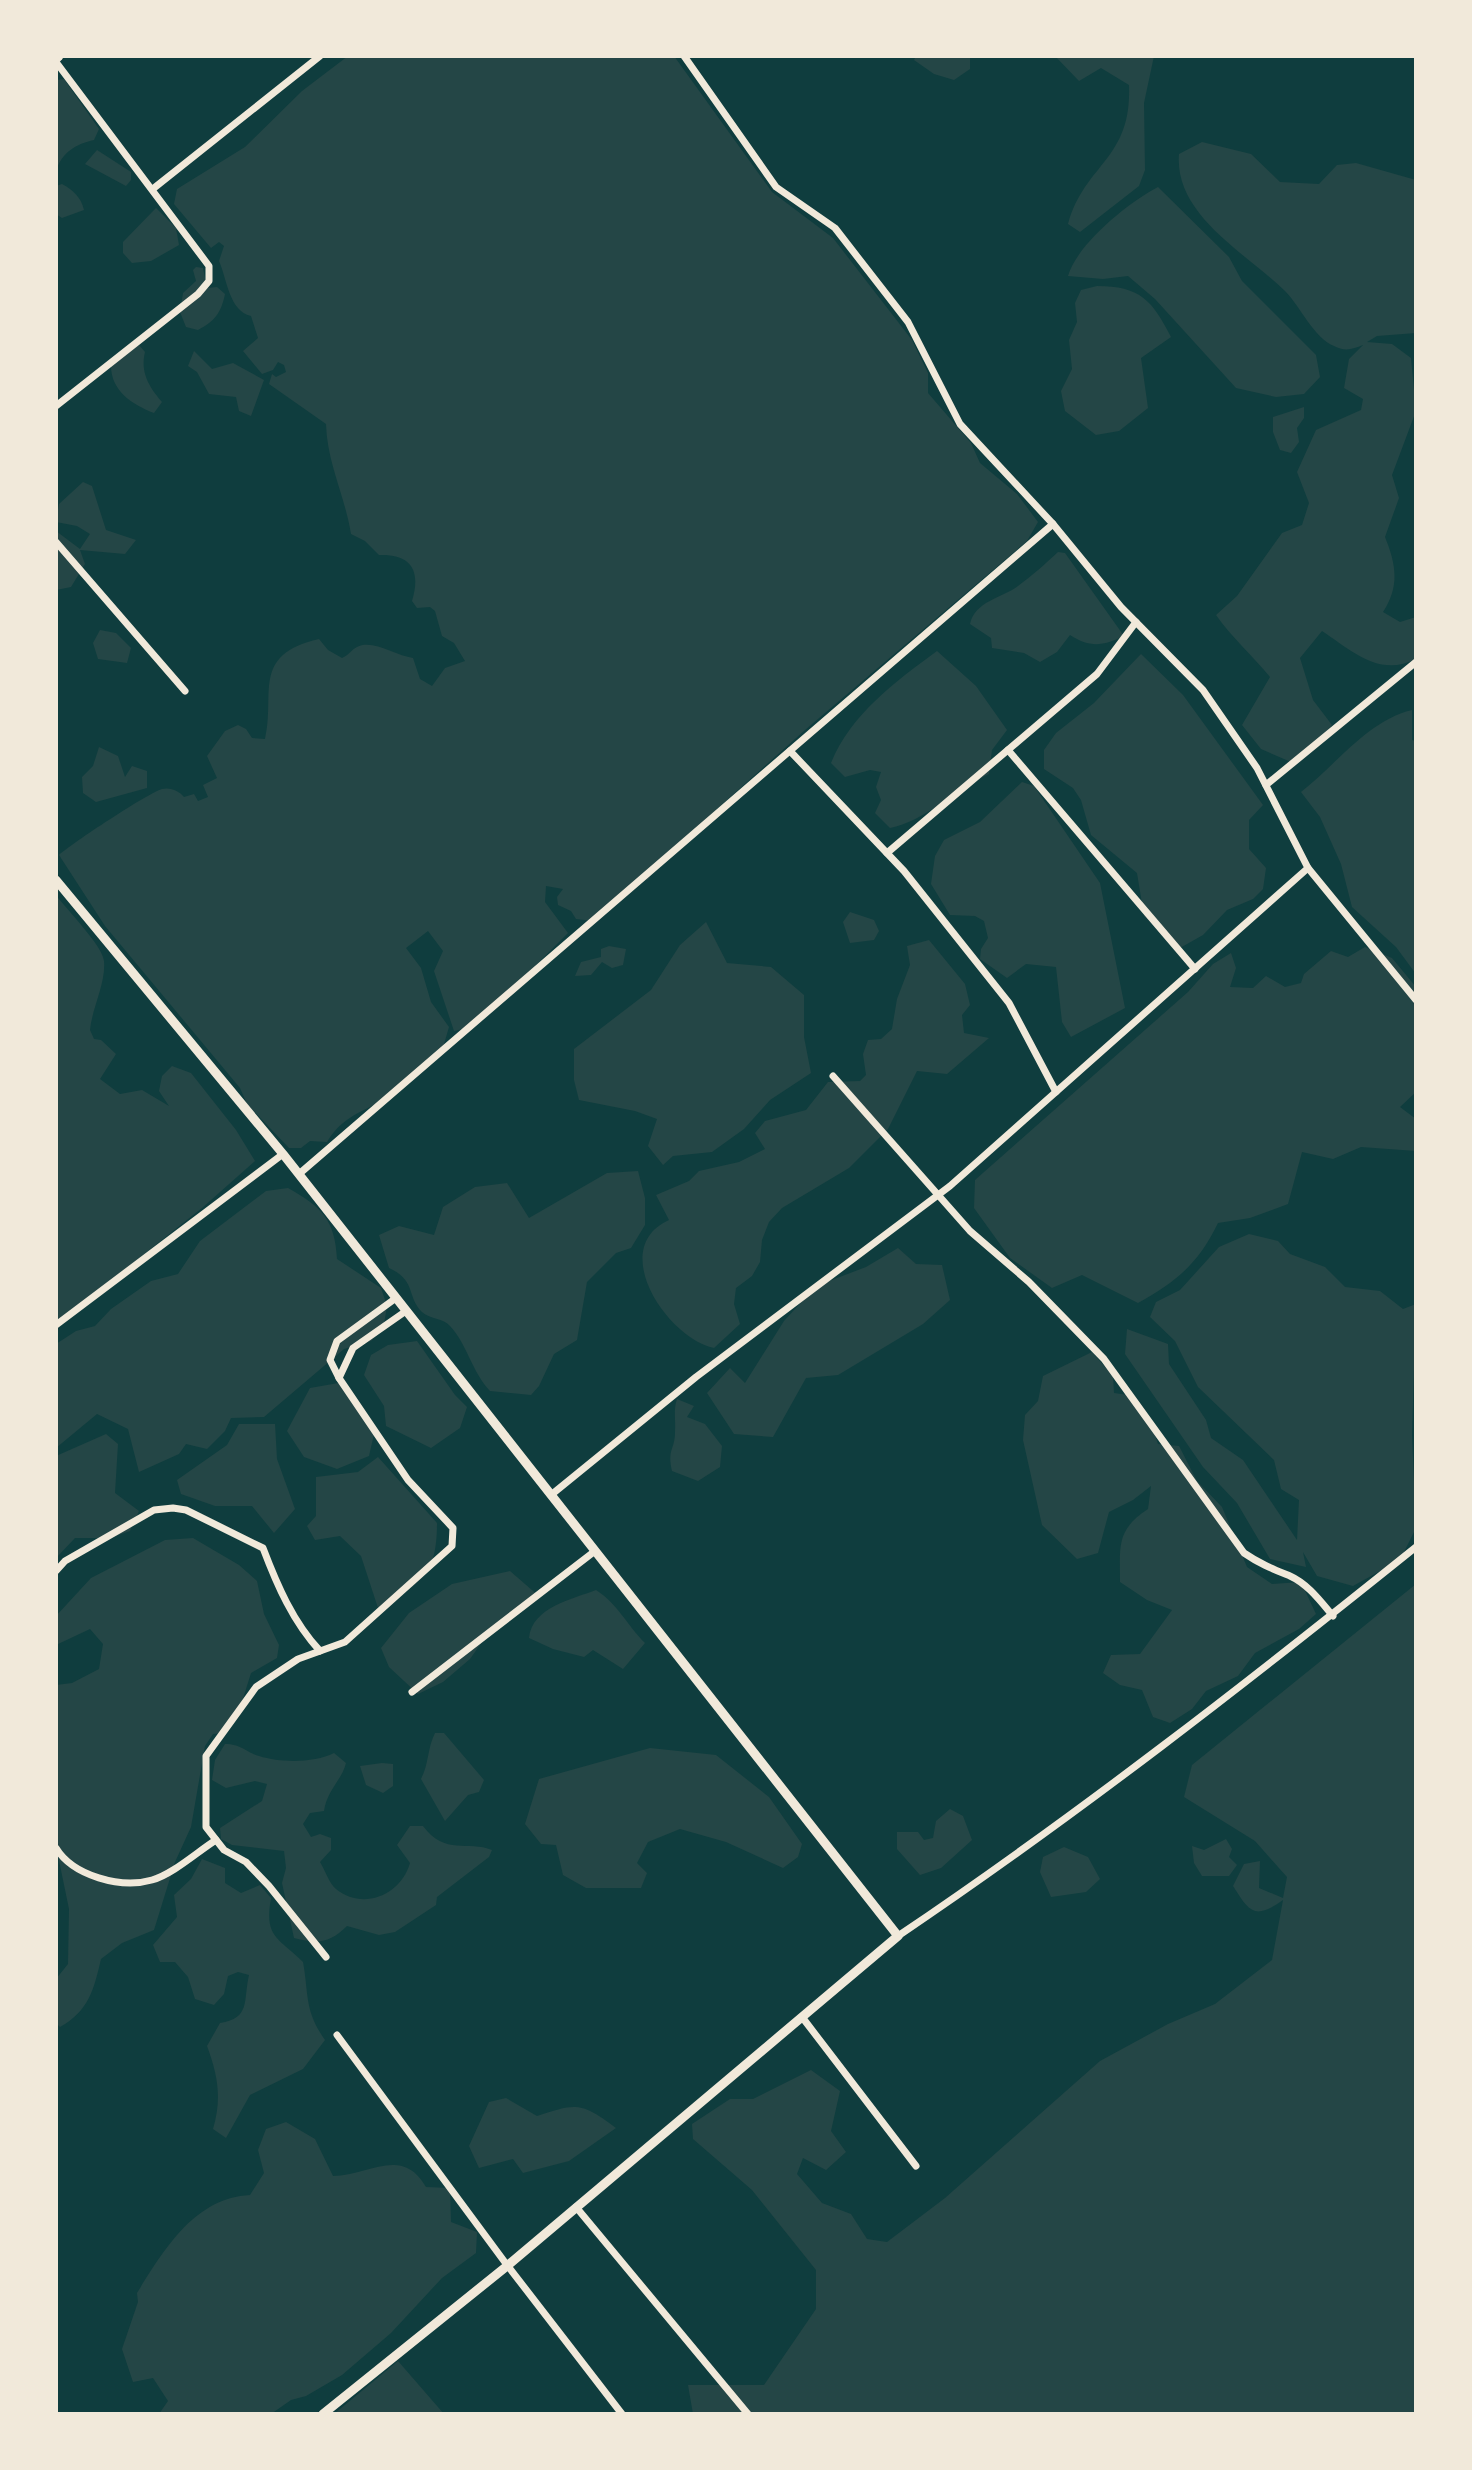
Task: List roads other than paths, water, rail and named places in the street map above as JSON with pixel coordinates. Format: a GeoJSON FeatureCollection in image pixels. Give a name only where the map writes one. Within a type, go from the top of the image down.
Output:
{"type":"FeatureCollection","features":[{"type":"Feature","properties":{"kind":"street"},"geometry":{"type":"LineString","coordinates":[[154,188],[320,56]]}},
{"type":"Feature","properties":{"kind":"street"},"geometry":{"type":"LineString","coordinates":[[684,56],[776,187],[835,228],[908,322],[960,424],[1053,524],[1136,622],[1203,690],[1266,785],[1308,868],[1416,1000]]}},
{"type":"Feature","properties":{"kind":"street"},"geometry":{"type":"LineString","coordinates":[[56,406],[198,294],[209,281],[209,266],[57,59]]}},
{"type":"Feature","properties":{"kind":"street"},"geometry":{"type":"LineString","coordinates":[[299,1174],[1053,524]]}},
{"type":"Feature","properties":{"kind":"street"},"geometry":{"type":"LineString","coordinates":[[56,542],[185,691]]}},
{"type":"Feature","properties":{"kind":"street"},"geometry":{"type":"LineString","coordinates":[[887,853],[1097,674],[1136,622]]}},
{"type":"Feature","properties":{"kind":"street"},"geometry":{"type":"LineString","coordinates":[[1266,785],[1416,662]]}},
{"type":"Feature","properties":{"kind":"street"},"geometry":{"type":"LineString","coordinates":[[1008,750],[1195,969]]}},
{"type":"Feature","properties":{"kind":"street"},"geometry":{"type":"LineString","coordinates":[[790,751],[887,853],[1009,1003],[1056,1092]]}},
{"type":"Feature","properties":{"kind":"street"},"geometry":{"type":"LineString","coordinates":[[551,1495],[696,1377],[938,1195],[1308,868]]}},
{"type":"Feature","properties":{"kind":"street"},"geometry":{"type":"LineString","coordinates":[[56,880],[299,1174],[898,1936]]}},
{"type":"Feature","properties":{"kind":"street"},"geometry":{"type":"LineString","coordinates":[[833,1076],[970,1231],[1029,1282],[1104,1359],[1244,1553],[1269,1571],[1292,1577],[1310,1590],[1333,1616]]}},
{"type":"Feature","properties":{"kind":"street"},"geometry":{"type":"LineString","coordinates":[[56,1325],[283,1154]]}},
{"type":"Feature","properties":{"kind":"street"},"geometry":{"type":"LineString","coordinates":[[326,1957],[269,1886],[246,1862],[224,1850],[206,1827],[206,1756],[256,1687],[298,1659],[345,1642],[452,1546],[453,1528],[408,1480],[330,1360],[337,1341],[396,1298]]}},
{"type":"Feature","properties":{"kind":"street"},"geometry":{"type":"LineString","coordinates":[[339,1378],[353,1348],[406,1311]]}},
{"type":"Feature","properties":{"kind":"street"},"geometry":{"type":"LineString","coordinates":[[56,1571],[65,1561],[154,1510],[186,1510],[263,1548],[279,1588],[306,1636],[320,1651]]}},
{"type":"Feature","properties":{"kind":"street"},"geometry":{"type":"LineString","coordinates":[[323,2414],[507,2266],[898,1936],[972,1886],[1333,1616],[1416,1547]]}},
{"type":"Feature","properties":{"kind":"street"},"geometry":{"type":"LineString","coordinates":[[412,1692],[595,1551]]}},
{"type":"Feature","properties":{"kind":"street"},"geometry":{"type":"LineString","coordinates":[[56,1848],[61,1856],[85,1872],[112,1881],[152,1880],[216,1840]]}},
{"type":"Feature","properties":{"kind":"street"},"geometry":{"type":"LineString","coordinates":[[802,2017],[916,2166]]}},
{"type":"Feature","properties":{"kind":"street"},"geometry":{"type":"LineString","coordinates":[[337,2035],[507,2266],[622,2414]]}},
{"type":"Feature","properties":{"kind":"street"},"geometry":{"type":"LineString","coordinates":[[576,2207],[748,2414]]}}]}
